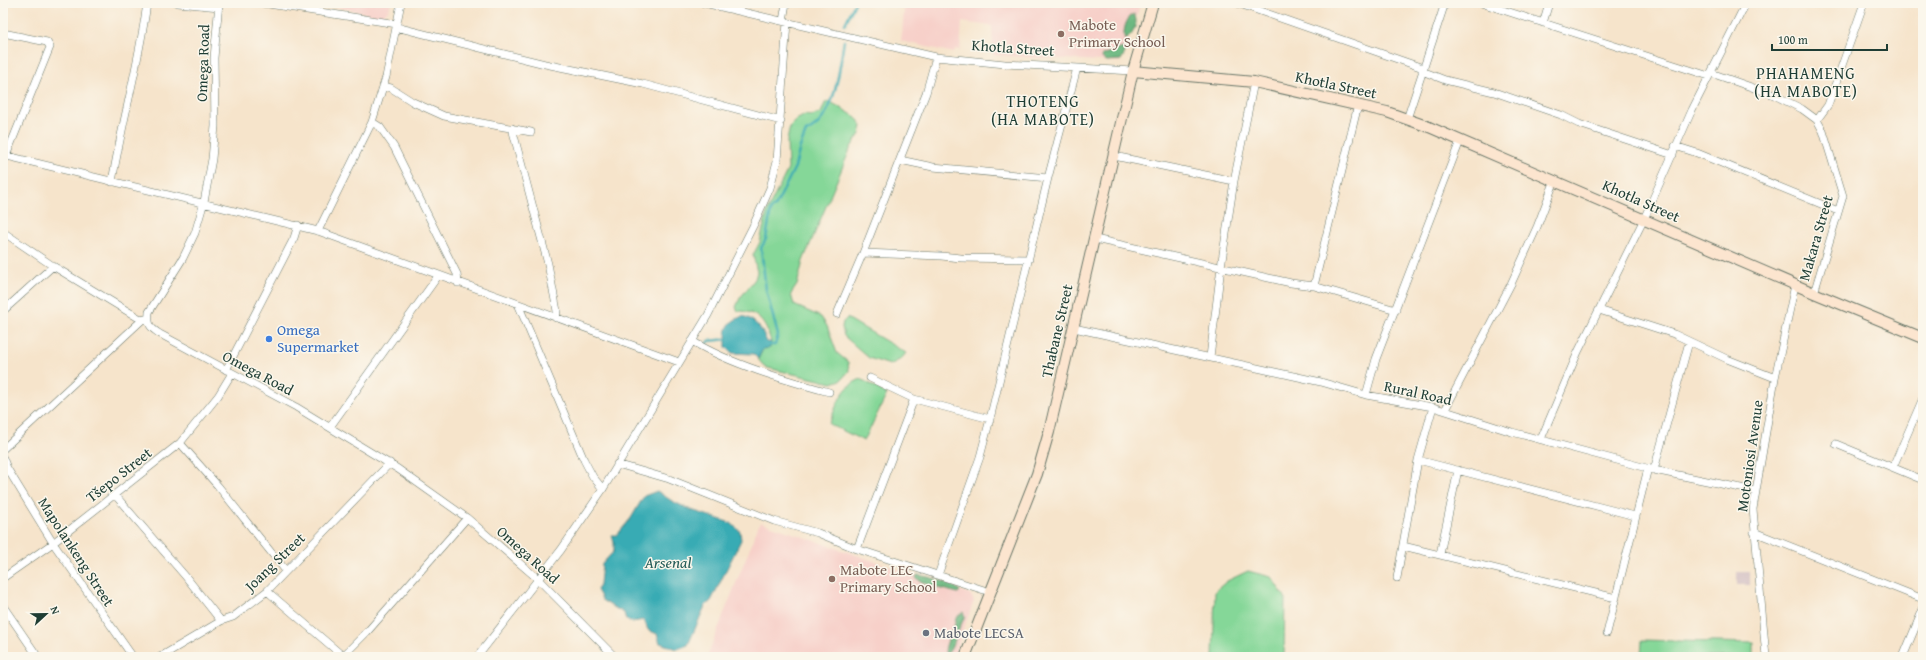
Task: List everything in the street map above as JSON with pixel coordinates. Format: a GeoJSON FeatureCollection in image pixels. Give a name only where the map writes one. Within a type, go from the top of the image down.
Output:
{"type":"FeatureCollection","features":[{"type":"Feature","properties":{"kind":"street"},"geometry":{"type":"LineString","coordinates":[[112,182],[141,47],[147,3]]}},
{"type":"Feature","properties":{"kind":"street"},"geometry":{"type":"LineString","coordinates":[[178,3],[219,5]]}},
{"type":"Feature","properties":{"kind":"street"},"geometry":{"type":"LineString","coordinates":[[262,3],[396,26],[545,64],[643,84],[781,121]]}},
{"type":"Feature","properties":{"kind":"street"},"geometry":{"type":"LineString","coordinates":[[318,231],[372,122],[383,86],[401,3]]}},
{"type":"Feature","properties":{"kind":"street","name":"Khotla Street"},"geometry":{"type":"LineString","coordinates":[[704,3],[936,57],[1005,64],[1133,71],[1254,82],[1358,105],[1407,119],[1460,140],[1795,285],[1923,338]]}},
{"type":"Feature","properties":{"kind":"street"},"geometry":{"type":"LineString","coordinates":[[477,657],[561,550],[603,488],[708,315],[753,226],[770,188],[777,161],[781,121],[786,3]]}},
{"type":"Feature","properties":{"kind":"street","name":"Thabane Street"},"geometry":{"type":"LineString","coordinates":[[965,657],[1037,474],[1049,432],[1074,328],[1133,71],[1153,3]]}},
{"type":"Feature","properties":{"kind":"street"},"geometry":{"type":"LineString","coordinates":[[1237,3],[1422,69],[1445,80],[1494,92],[1579,124],[1673,155]]}},
{"type":"Feature","properties":{"kind":"street"},"geometry":{"type":"LineString","coordinates":[[1407,119],[1422,69],[1445,3]]}},
{"type":"Feature","properties":{"kind":"street","name":"Makara Street"},"geometry":{"type":"LineString","coordinates":[[1481,3],[1774,95],[1802,109],[1817,120],[1824,131],[1843,196],[1814,293]]}},
{"type":"Feature","properties":{"kind":"street"},"geometry":{"type":"LineString","coordinates":[[1543,23],[1549,3]]}},
{"type":"Feature","properties":{"kind":"street"},"geometry":{"type":"LineString","coordinates":[[1541,439],[1578,352],[1644,219],[1673,155],[1675,146],[1746,3]]}},
{"type":"Feature","properties":{"kind":"street"},"geometry":{"type":"LineString","coordinates":[[1817,120],[1828,105],[1864,3]]}},
{"type":"Feature","properties":{"kind":"street","name":"Omega Road"},"geometry":{"type":"LineString","coordinates":[[219,5],[214,58],[215,126],[212,159],[204,202],[195,233],[183,258],[145,319],[152,328],[160,334],[330,427],[390,463],[467,518],[538,579],[615,657]]}},
{"type":"Feature","properties":{"kind":"street"},"geometry":{"type":"LineString","coordinates":[[3,33],[47,42],[50,47],[5,156],[112,182],[204,202],[318,231],[438,276],[679,362]]}},
{"type":"Feature","properties":{"kind":"street"},"geometry":{"type":"LineString","coordinates":[[837,314],[863,253],[926,93],[936,57]]}},
{"type":"Feature","properties":{"kind":"street"},"geometry":{"type":"LineString","coordinates":[[938,575],[980,457],[1048,178],[1078,68]]}},
{"type":"Feature","properties":{"kind":"street"},"geometry":{"type":"LineString","coordinates":[[1210,357],[1221,267],[1234,181],[1254,82]]}},
{"type":"Feature","properties":{"kind":"street"},"geometry":{"type":"LineString","coordinates":[[383,86],[391,88],[413,102],[444,116],[531,132]]}},
{"type":"Feature","properties":{"kind":"street"},"geometry":{"type":"LineString","coordinates":[[1314,286],[1358,105]]}},
{"type":"Feature","properties":{"kind":"street"},"geometry":{"type":"LineString","coordinates":[[372,122],[380,127],[394,147],[457,274],[458,283]]}},
{"type":"Feature","properties":{"kind":"street"},"geometry":{"type":"LineString","coordinates":[[512,128],[548,264],[557,311],[556,318]]}},
{"type":"Feature","properties":{"kind":"street"},"geometry":{"type":"LineString","coordinates":[[1366,395],[1376,359],[1460,140]]}},
{"type":"Feature","properties":{"kind":"street"},"geometry":{"type":"LineString","coordinates":[[1675,146],[1697,153],[1838,212]]}},
{"type":"Feature","properties":{"kind":"street"},"geometry":{"type":"LineString","coordinates":[[1114,156],[1234,181]]}},
{"type":"Feature","properties":{"kind":"street"},"geometry":{"type":"LineString","coordinates":[[900,160],[933,167],[1048,178]]}},
{"type":"Feature","properties":{"kind":"street"},"geometry":{"type":"LineString","coordinates":[[1445,410],[1511,284],[1537,227],[1555,180]]}},
{"type":"Feature","properties":{"kind":"street","name":"Tšepo Street"},"geometry":{"type":"LineString","coordinates":[[3,578],[53,543],[180,443],[218,396],[294,238],[298,226]]}},
{"type":"Feature","properties":{"kind":"street"},"geometry":{"type":"LineString","coordinates":[[3,232],[53,266],[145,319],[3,450]]}},
{"type":"Feature","properties":{"kind":"street"},"geometry":{"type":"LineString","coordinates":[[1095,239],[1291,283],[1314,286],[1396,310]]}},
{"type":"Feature","properties":{"kind":"street"},"geometry":{"type":"LineString","coordinates":[[863,253],[961,258],[1029,259]]}},
{"type":"Feature","properties":{"kind":"street"},"geometry":{"type":"LineString","coordinates":[[3,311],[53,266]]}},
{"type":"Feature","properties":{"kind":"street"},"geometry":{"type":"LineString","coordinates":[[330,427],[438,276]]}},
{"type":"Feature","properties":{"kind":"street","name":"Motoniosi Avenue"},"geometry":{"type":"LineString","coordinates":[[1766,657],[1753,509],[1775,378],[1795,285]]}},
{"type":"Feature","properties":{"kind":"street"},"geometry":{"type":"LineString","coordinates":[[518,304],[584,460],[593,477],[603,488]]}},
{"type":"Feature","properties":{"kind":"street"},"geometry":{"type":"LineString","coordinates":[[1599,310],[1674,334],[1689,342],[1775,378]]}},
{"type":"Feature","properties":{"kind":"street","name":"Rural Road"},"geometry":{"type":"LineString","coordinates":[[1074,328],[1321,382],[1366,395],[1433,407],[1512,432],[1651,469],[1755,491]]}},
{"type":"Feature","properties":{"kind":"street"},"geometry":{"type":"LineString","coordinates":[[692,340],[703,348],[752,367],[829,392]]}},
{"type":"Feature","properties":{"kind":"street"},"geometry":{"type":"LineString","coordinates":[[1607,633],[1635,516],[1651,469],[1689,342]]}},
{"type":"Feature","properties":{"kind":"street"},"geometry":{"type":"LineString","coordinates":[[870,378],[914,399],[990,419]]}},
{"type":"Feature","properties":{"kind":"street"},"geometry":{"type":"LineString","coordinates":[[1893,466],[1923,398]]}},
{"type":"Feature","properties":{"kind":"street"},"geometry":{"type":"LineString","coordinates":[[857,550],[914,399]]}},
{"type":"Feature","properties":{"kind":"street"},"geometry":{"type":"LineString","coordinates":[[1397,578],[1418,460],[1433,407]]}},
{"type":"Feature","properties":{"kind":"street"},"geometry":{"type":"LineString","coordinates":[[180,443],[218,486],[286,571]]}},
{"type":"Feature","properties":{"kind":"street"},"geometry":{"type":"LineString","coordinates":[[1836,444],[1893,466],[1923,480]]}},
{"type":"Feature","properties":{"kind":"street","name":"Mapolankeng Street"},"geometry":{"type":"LineString","coordinates":[[3,458],[5,469],[53,543],[133,657]]}},
{"type":"Feature","properties":{"kind":"street"},"geometry":{"type":"LineString","coordinates":[[1418,460],[1635,516]]}},
{"type":"Feature","properties":{"kind":"street","name":"Joang Street"},"geometry":{"type":"LineString","coordinates":[[160,657],[221,621],[234,617],[267,591],[390,463]]}},
{"type":"Feature","properties":{"kind":"street"},"geometry":{"type":"LineString","coordinates":[[617,464],[669,479],[747,511],[774,521],[818,533],[857,550],[990,592]]}},
{"type":"Feature","properties":{"kind":"street"},"geometry":{"type":"LineString","coordinates":[[1440,554],[1458,470]]}},
{"type":"Feature","properties":{"kind":"street"},"geometry":{"type":"LineString","coordinates":[[115,495],[221,621]]}},
{"type":"Feature","properties":{"kind":"street"},"geometry":{"type":"LineString","coordinates":[[267,591],[343,656],[367,632],[467,518]]}},
{"type":"Feature","properties":{"kind":"street"},"geometry":{"type":"LineString","coordinates":[[1754,532],[1923,599]]}},
{"type":"Feature","properties":{"kind":"street"},"geometry":{"type":"LineString","coordinates":[[1403,546],[1616,598]]}},
{"type":"Feature","properties":{"kind":"street"},"geometry":{"type":"LineString","coordinates":[[3,606],[38,657]]}},
{"type":"Feature","properties":{"kind":"street"},"geometry":{"type":"LineString","coordinates":[[1904,657],[1923,609]]}},
{"type":"Feature","properties":{"kind":"shaded area"},"geometry":{"type":"Polygon","coordinates":[[[321,3],[391,3],[389,10],[380,17],[321,3]]]}},
{"type":"Feature","properties":{"kind":"shaded area","name":"Mabote Primary School"},"geometry":{"type":"Polygon","coordinates":[[[905,3],[1141,3],[1120,62],[993,55],[992,26],[962,22],[960,50],[955,49],[954,53],[901,41],[905,3]]]}},
{"type":"Feature","properties":{"kind":"shaded area","name":"Mabote LEC Primary School"},"geometry":{"type":"Polygon","coordinates":[[[760,522],[970,594],[974,601],[953,657],[707,657],[760,522]]]}},
{"type":"Feature","properties":{"kind":"shaded area"},"geometry":{"type":"Polygon","coordinates":[[[1737,572],[1750,572],[1750,585],[1737,585],[1737,572]]]}},
{"type":"Feature","properties":{"kind":"green space"},"geometry":{"type":"Polygon","coordinates":[[[1134,14],[1136,21],[1135,28],[1131,35],[1125,40],[1125,25],[1129,18],[1134,14]]]}},
{"type":"Feature","properties":{"kind":"green space"},"geometry":{"type":"Polygon","coordinates":[[[1123,48],[1125,53],[1121,60],[1107,61],[1102,58],[1102,55],[1123,48]]]}},
{"type":"Feature","properties":{"kind":"green space"},"geometry":{"type":"Polygon","coordinates":[[[829,101],[856,117],[862,126],[860,134],[851,147],[803,261],[797,285],[791,294],[794,305],[821,317],[827,326],[837,353],[848,362],[849,371],[841,380],[832,383],[768,368],[763,365],[758,359],[763,349],[771,342],[767,329],[756,316],[751,313],[738,311],[736,307],[740,298],[755,279],[757,272],[753,255],[760,242],[767,211],[788,169],[787,141],[790,126],[796,120],[805,115],[811,116],[821,113],[825,103],[829,101]]]}},
{"type":"Feature","properties":{"kind":"green space"},"geometry":{"type":"Polygon","coordinates":[[[847,318],[906,353],[901,359],[890,365],[869,358],[844,336],[842,327],[843,322],[847,318]]]}},
{"type":"Feature","properties":{"kind":"green space"},"geometry":{"type":"Polygon","coordinates":[[[861,379],[887,394],[864,441],[829,424],[840,397],[854,382],[861,379]]]}},
{"type":"Feature","properties":{"kind":"green space"},"geometry":{"type":"Polygon","coordinates":[[[1248,571],[1271,577],[1285,597],[1284,657],[1213,657],[1215,591],[1227,581],[1248,571]]]}},
{"type":"Feature","properties":{"kind":"green space"},"geometry":{"type":"Polygon","coordinates":[[[917,575],[933,578],[952,585],[960,591],[958,593],[931,586],[916,578],[917,575]]]}},
{"type":"Feature","properties":{"kind":"green space"},"geometry":{"type":"Polygon","coordinates":[[[963,612],[965,617],[948,653],[945,653],[945,648],[954,627],[956,618],[963,612]]]}},
{"type":"Feature","properties":{"kind":"green space"},"geometry":{"type":"Polygon","coordinates":[[[1642,640],[1753,643],[1753,657],[1641,657],[1642,640]]]}},
{"type":"Feature","properties":{"kind":"water"},"geometry":{"type":"Polygon","coordinates":[[[743,316],[752,320],[761,329],[767,342],[771,342],[770,348],[763,349],[758,359],[753,354],[732,353],[726,347],[728,327],[733,321],[743,316]]]}},
{"type":"Feature","properties":{"kind":"water","name":"Arsenal"},"geometry":{"type":"Polygon","coordinates":[[[657,491],[672,501],[691,510],[731,523],[740,531],[741,540],[711,601],[705,606],[688,645],[677,649],[660,643],[657,634],[648,630],[644,620],[632,622],[626,620],[624,613],[603,601],[597,590],[600,584],[602,564],[614,551],[612,535],[617,535],[631,518],[644,496],[657,491]]]}},
{"type":"Feature","properties":{"kind":"waterway"},"geometry":{"type":"LineString","coordinates":[[845,24],[855,3]]}},
{"type":"Feature","properties":{"kind":"waterway"},"geometry":{"type":"LineString","coordinates":[[768,345],[775,345],[778,335],[766,290],[761,248],[766,239],[771,209],[775,207],[795,167],[800,147],[806,132],[816,126],[830,105],[838,79],[844,41]]}},
{"type":"Feature","properties":{"kind":"waterway"},"geometry":{"type":"LineString","coordinates":[[704,347],[709,341],[728,339]]}},
{"type":"Feature","properties":{"kind":"place","name":"Mabote Primary School"},"geometry":{"type":"Point","coordinates":[1061,34]}},
{"type":"Feature","properties":{"kind":"place","name":"Omega Supermarket"},"geometry":{"type":"Point","coordinates":[269,339]}},
{"type":"Feature","properties":{"kind":"place","name":"Mabote LEC Primary School"},"geometry":{"type":"Point","coordinates":[832,579]}},
{"type":"Feature","properties":{"kind":"place","name":"Mabote LECSA"},"geometry":{"type":"Point","coordinates":[926,633]}},
{"type":"Feature","properties":{"kind":"district","name":"PHAHAMENG (HA MABOTE)"},"geometry":{"type":"Point","coordinates":[1806,82]}},
{"type":"Feature","properties":{"kind":"district","name":"THOTENG (HA MABOTE)"},"geometry":{"type":"Point","coordinates":[1043,110]}}]}
